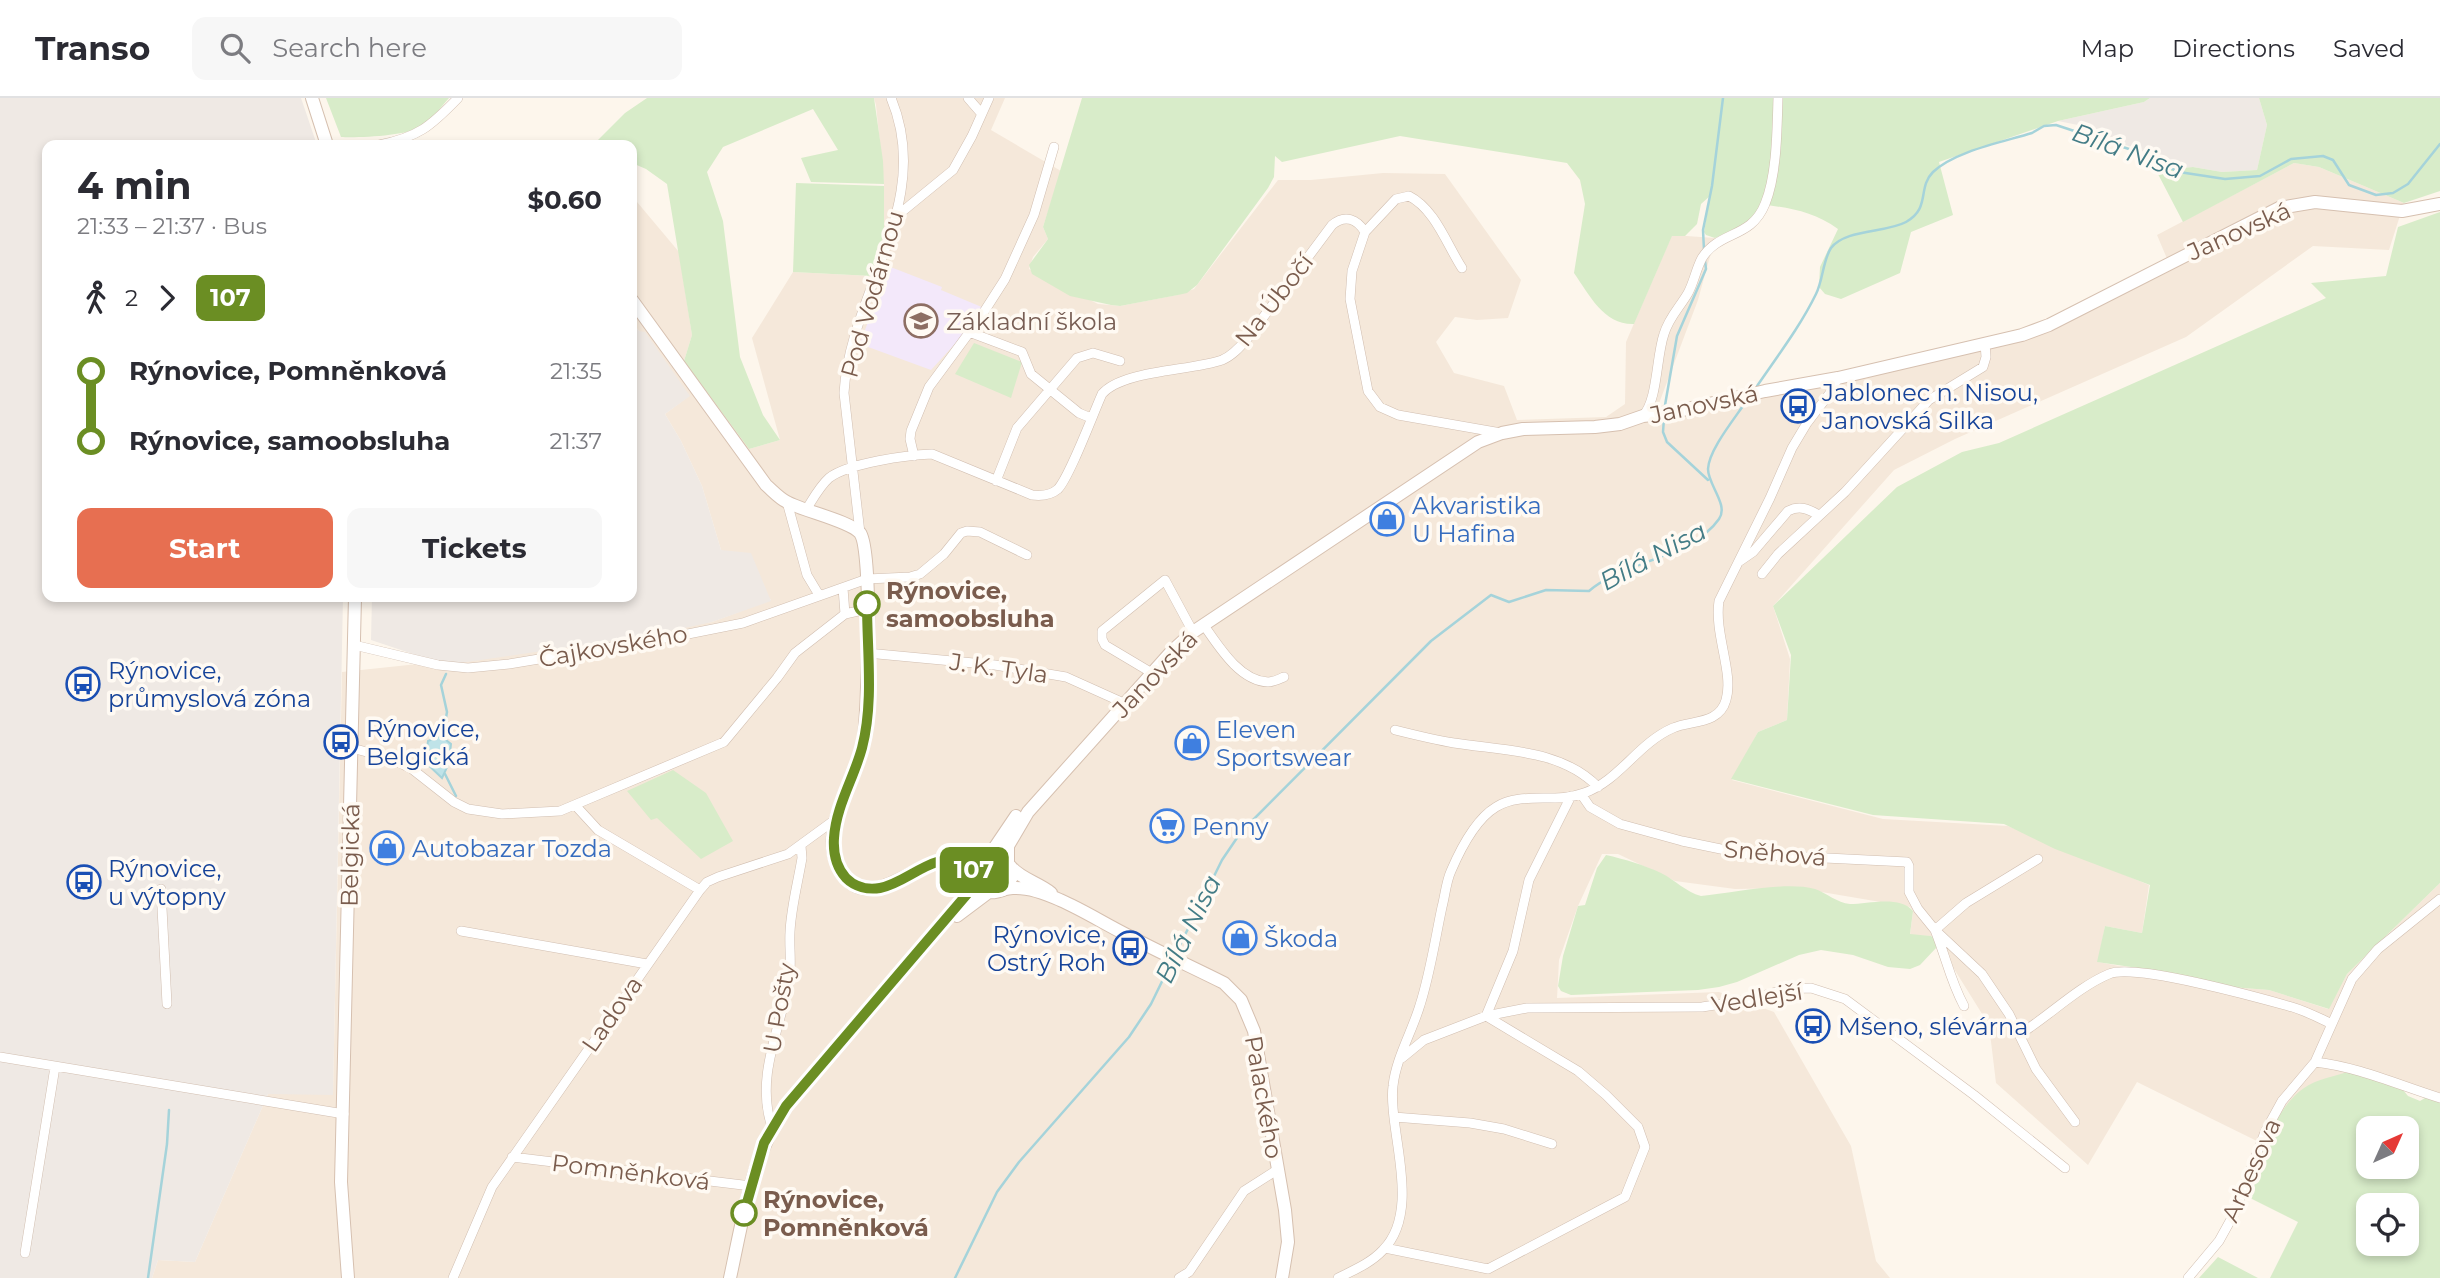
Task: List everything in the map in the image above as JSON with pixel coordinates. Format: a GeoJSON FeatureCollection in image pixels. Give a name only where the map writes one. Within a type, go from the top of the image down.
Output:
{"type":"FeatureCollection","features":[{"type":"Feature","properties":{"kind":"street"},"geometry":{"type":"LineString","coordinates":[[312,98],[325,140]]}},
{"type":"Feature","properties":{"kind":"street"},"geometry":{"type":"LineString","coordinates":[[397,140],[419,134],[433,124],[458,98]]}},
{"type":"Feature","properties":{"kind":"street","name":"Pod Vodárnou"},"geometry":{"type":"LineString","coordinates":[[860,533],[844,393],[847,360],[898,215],[904,164],[903,130],[891,98]]}},
{"type":"Feature","properties":{"kind":"street"},"geometry":{"type":"LineString","coordinates":[[968,98],[981,113]]}},
{"type":"Feature","properties":{"kind":"street"},"geometry":{"type":"LineString","coordinates":[[898,215],[953,170],[989,98]]}},
{"type":"Feature","properties":{"kind":"street"},"geometry":{"type":"LineString","coordinates":[[1648,415],[1659,351],[1668,322],[1688,293],[1701,259],[1716,244],[1747,229],[1760,216],[1772,179],[1778,98]]}},
{"type":"Feature","properties":{"kind":"street"},"geometry":{"type":"LineString","coordinates":[[914,456],[911,431],[929,387],[1005,279],[1034,215],[1054,147]]}},
{"type":"Feature","properties":{"kind":"street"},"geometry":{"type":"LineString","coordinates":[[1365,232],[1396,199],[1409,196],[1424,207],[1435,221],[1462,268]]}},
{"type":"Feature","properties":{"kind":"street","name":"Janovská"},"geometry":{"type":"LineString","coordinates":[[1009,865],[1009,846],[1019,825],[1153,673],[1198,628],[1478,442],[1523,429],[1620,424],[1648,415],[1670,413],[1735,397],[1838,378],[2022,335],[2049,325],[2279,208],[2315,202],[2402,211],[2440,204]]}},
{"type":"Feature","properties":{"kind":"street","name":"Na Úbočí"},"geometry":{"type":"LineString","coordinates":[[851,467],[932,454],[1032,495],[1040,496],[1058,489],[1102,394],[1114,384],[1132,378],[1223,360],[1237,350],[1337,220],[1351,219],[1358,222],[1365,232],[1352,271],[1350,299],[1368,391],[1373,401],[1398,415],[1502,433]]}},
{"type":"Feature","properties":{"kind":"street"},"geometry":{"type":"LineString","coordinates":[[637,307],[766,485],[787,502],[860,533],[865,545],[868,707],[863,747],[837,818],[833,848],[843,875],[852,883],[865,888],[881,888],[951,853],[977,858],[1000,856],[1009,865],[1010,882],[1003,890],[989,892],[964,910],[918,952]]}},
{"type":"Feature","properties":{"kind":"street"},"geometry":{"type":"LineString","coordinates":[[968,332],[1025,354],[1029,372],[1079,412],[1091,418]]}},
{"type":"Feature","properties":{"kind":"street"},"geometry":{"type":"LineString","coordinates":[[1762,574],[1778,554],[1845,492],[1929,400],[1983,367],[1986,357],[1984,343]]}},
{"type":"Feature","properties":{"kind":"street"},"geometry":{"type":"LineString","coordinates":[[996,481],[1017,428],[1077,358],[1093,353],[1120,361]]}},
{"type":"Feature","properties":{"kind":"street"},"geometry":{"type":"LineString","coordinates":[[1338,1278],[1373,1259],[1385,1248],[1400,1217],[1402,1183],[1393,1086],[1421,1004],[1450,873],[1476,828],[1494,808],[1513,798],[1559,799],[1598,787],[1654,739],[1674,727],[1706,721],[1718,713],[1726,702],[1728,683],[1716,618],[1719,601],[1792,448],[1838,378]]}},
{"type":"Feature","properties":{"kind":"street"},"geometry":{"type":"LineString","coordinates":[[806,510],[827,480],[851,467]]}},
{"type":"Feature","properties":{"kind":"street"},"geometry":{"type":"LineString","coordinates":[[787,502],[807,575],[819,595]]}},
{"type":"Feature","properties":{"kind":"street"},"geometry":{"type":"LineString","coordinates":[[1737,562],[1753,552],[1788,511],[1795,508],[1807,509],[1819,515]]}},
{"type":"Feature","properties":{"kind":"street","name":"Čajkovského"},"geometry":{"type":"LineString","coordinates":[[354,645],[438,665],[468,668],[509,664],[743,623],[867,579],[910,577],[920,574],[944,554],[961,533],[967,531],[980,532],[1027,555]]}},
{"type":"Feature","properties":{"kind":"street"},"geometry":{"type":"LineString","coordinates":[[1153,673],[1105,645],[1102,631],[1166,580],[1198,628],[1246,674],[1271,682],[1284,677]]}},
{"type":"Feature","properties":{"kind":"street"},"geometry":{"type":"LineString","coordinates":[[843,588],[845,614]]}},
{"type":"Feature","properties":{"kind":"street","name":"Belgická"},"geometry":{"type":"LineString","coordinates":[[348,1278],[341,1182],[355,602]]}},
{"type":"Feature","properties":{"kind":"street"},"geometry":{"type":"LineString","coordinates":[[352,748],[392,759],[412,769],[440,792],[468,809],[502,814],[560,811],[724,742],[795,653],[845,614],[867,609]]}},
{"type":"Feature","properties":{"kind":"street","name":"J. K. Tyla"},"geometry":{"type":"LineString","coordinates":[[867,653],[995,665],[1066,677],[1126,704]]}},
{"type":"Feature","properties":{"kind":"street"},"geometry":{"type":"LineString","coordinates":[[1395,730],[1452,743],[1518,751],[1551,759],[1570,766],[1598,787]]}},
{"type":"Feature","properties":{"kind":"street","name":"Janovská"},"geometry":{"type":"LineString","coordinates":[[987,857],[1017,814],[1056,780]]}},
{"type":"Feature","properties":{"kind":"street"},"geometry":{"type":"LineString","coordinates":[[1385,1248],[1488,1269],[1625,1197],[1645,1147],[1638,1127],[1578,1071],[1486,1016],[1513,951],[1528,880],[1576,795]]}},
{"type":"Feature","properties":{"kind":"street","name":"Sněhová"},"geometry":{"type":"LineString","coordinates":[[1576,795],[1590,807],[1620,824],[1745,855],[1907,862],[1909,892],[1918,909],[1935,930],[1982,974],[2009,1014],[2036,1069],[2075,1122]]}},
{"type":"Feature","properties":{"kind":"street"},"geometry":{"type":"LineString","coordinates":[[575,805],[598,830],[700,890]]}},
{"type":"Feature","properties":{"kind":"street","name":"Ladova"},"geometry":{"type":"LineString","coordinates":[[453,1278],[492,1187],[700,890],[707,882],[718,877],[788,854],[837,818]]}},
{"type":"Feature","properties":{"kind":"street","name":"U Pošty"},"geometry":{"type":"LineString","coordinates":[[772,1127],[766,1111],[765,1092],[772,1046],[789,978],[790,930],[802,858],[801,846]]}},
{"type":"Feature","properties":{"kind":"street"},"geometry":{"type":"LineString","coordinates":[[730,1278],[759,1157],[772,1127],[786,1106],[972,888],[977,866],[987,857]]}},
{"type":"Feature","properties":{"kind":"street"},"geometry":{"type":"LineString","coordinates":[[1935,930],[1966,903],[2038,859]]}},
{"type":"Feature","properties":{"kind":"street"},"geometry":{"type":"LineString","coordinates":[[922,868],[955,860],[971,867],[981,887],[989,892]]}},
{"type":"Feature","properties":{"kind":"street","name":"Palackého"},"geometry":{"type":"LineString","coordinates":[[1009,865],[1016,873],[1042,885],[1059,899]]}},
{"type":"Feature","properties":{"kind":"street","name":"Palackého"},"geometry":{"type":"LineString","coordinates":[[1003,890],[1023,888],[1059,899],[1224,983],[1241,1000],[1254,1031],[1285,1210],[1288,1242],[1282,1278]]}},
{"type":"Feature","properties":{"kind":"street"},"geometry":{"type":"LineString","coordinates":[[161,889],[167,1004]]}},
{"type":"Feature","properties":{"kind":"street","name":"Arbesova"},"geometry":{"type":"LineString","coordinates":[[2188,1278],[2218,1241],[2234,1214],[2265,1132],[2282,1101],[2315,1062],[2352,979],[2378,949],[2440,899]]}},
{"type":"Feature","properties":{"kind":"street","name":"Sněhová"},"geometry":{"type":"LineString","coordinates":[[1935,930],[1951,983],[1964,1006]]}},
{"type":"Feature","properties":{"kind":"street"},"geometry":{"type":"LineString","coordinates":[[461,931],[647,964]]}},
{"type":"Feature","properties":{"kind":"street"},"geometry":{"type":"LineString","coordinates":[[2020,1034],[2089,985],[2120,971],[2160,975],[2295,1008],[2332,1024]]}},
{"type":"Feature","properties":{"kind":"street","name":"Vedlejší"},"geometry":{"type":"LineString","coordinates":[[1401,1059],[1424,1040],[1486,1016],[1527,1008],[1702,1007],[1748,1000],[1787,989],[1811,988],[1845,999],[1974,1095],[2065,1168]]}},
{"type":"Feature","properties":{"kind":"street"},"geometry":{"type":"LineString","coordinates":[[0,1058],[344,1114]]}},
{"type":"Feature","properties":{"kind":"street"},"geometry":{"type":"LineString","coordinates":[[2315,1062],[2350,1068],[2440,1098]]}},
{"type":"Feature","properties":{"kind":"street"},"geometry":{"type":"LineString","coordinates":[[25,1253],[55,1067]]}},
{"type":"Feature","properties":{"kind":"street"},"geometry":{"type":"LineString","coordinates":[[1394,1117],[1470,1123],[1504,1129],[1552,1144]]}},
{"type":"Feature","properties":{"kind":"street","name":"Pomněnková"},"geometry":{"type":"LineString","coordinates":[[512,1157],[751,1186]]}},
{"type":"Feature","properties":{"kind":"street"},"geometry":{"type":"LineString","coordinates":[[1180,1278],[1189,1272],[1244,1191],[1277,1170]]}},
{"type":"Feature","properties":{"kind":"shaded area"},"geometry":{"type":"Polygon","coordinates":[[[0,98],[301,98],[315,140],[42,140],[42,602],[343,602],[333,1095],[268,1094],[195,1262],[158,1260],[152,1278],[0,1278],[0,98]]]}},
{"type":"Feature","properties":{"kind":"shaded area"},"geometry":{"type":"Polygon","coordinates":[[[874,98],[1005,98],[991,130],[1061,171],[1043,227],[1048,239],[1033,257],[1029,269],[1098,304],[1120,306],[1194,289],[1278,180],[1311,180],[1383,173],[1445,174],[1521,280],[1508,318],[1477,320],[1455,317],[1436,342],[1454,373],[1504,386],[1517,420],[1606,417],[1625,404],[1626,342],[1672,235],[1715,238],[1698,300],[1658,406],[1819,388],[2041,333],[2171,268],[2157,235],[2294,163],[2319,167],[2404,203],[2389,250],[2313,246],[2186,337],[1955,439],[1894,470],[1773,606],[1790,659],[1787,720],[1758,732],[1732,780],[1883,819],[2008,826],[2149,885],[2142,933],[2105,926],[2098,962],[2231,987],[2269,990],[2328,1009],[2347,974],[2440,883],[2440,1101],[2403,1090],[2281,1113],[2265,1145],[2137,1082],[2088,1165],[1996,1083],[1989,1025],[1936,940],[1931,936],[1910,935],[1913,911],[1910,907],[1798,888],[1735,889],[1675,881],[1618,854],[1602,854],[1578,906],[1559,960],[1557,998],[1719,992],[1774,1012],[1851,1146],[1876,1261],[1890,1278],[152,1278],[158,1260],[195,1262],[268,1094],[333,1094],[342,672],[437,662],[712,622],[771,600],[721,550],[702,486],[665,414],[689,396],[637,328],[637,202],[679,252],[692,335],[684,361],[749,449],[780,440],[752,338],[793,272],[871,276],[884,233],[884,184],[874,98]]]}},
{"type":"Feature","properties":{"kind":"shaded area"},"geometry":{"type":"Polygon","coordinates":[[[2150,98],[2259,98],[2267,125],[2257,170],[2222,172],[2183,168],[2095,135],[2078,125],[2058,121],[2144,102],[2150,98]]]}},
{"type":"Feature","properties":{"kind":"shaded area","name":"Základní škola"},"geometry":{"type":"Polygon","coordinates":[[[888,266],[942,287],[941,290],[984,308],[931,370],[860,344],[888,266]]]}},
{"type":"Feature","properties":{"kind":"shaded area"},"geometry":{"type":"Polygon","coordinates":[[[637,328],[645,332],[690,396],[665,414],[702,486],[721,550],[751,553],[771,601],[712,622],[647,636],[460,663],[437,662],[371,640],[372,602],[637,602],[637,328]]]}},
{"type":"Feature","properties":{"kind":"green space"},"geometry":{"type":"Polygon","coordinates":[[[326,98],[449,98],[429,120],[415,129],[383,136],[341,137],[326,98]]]}},
{"type":"Feature","properties":{"kind":"green space"},"geometry":{"type":"Polygon","coordinates":[[[647,98],[874,98],[884,184],[811,182],[801,158],[838,150],[813,109],[723,147],[707,172],[723,221],[740,357],[763,415],[780,440],[749,449],[684,361],[692,335],[667,184],[637,165],[637,140],[598,140],[625,113],[647,98]]]}},
{"type":"Feature","properties":{"kind":"green space"},"geometry":{"type":"Polygon","coordinates":[[[1082,98],[2150,98],[2144,102],[2058,121],[1939,162],[1953,215],[1911,232],[1900,273],[1841,299],[1825,294],[1819,287],[1820,267],[1838,229],[1810,214],[1760,204],[1748,222],[1715,238],[1704,232],[1710,196],[1701,204],[1697,224],[1685,236],[1672,236],[1634,324],[1614,320],[1606,314],[1592,300],[1574,273],[1585,204],[1580,180],[1567,163],[1400,136],[1282,162],[1275,156],[1274,177],[1268,188],[1197,285],[1187,293],[1120,306],[1070,296],[1032,274],[1029,265],[1048,239],[1043,227],[1082,98]]]}},
{"type":"Feature","properties":{"kind":"green space"},"geometry":{"type":"Polygon","coordinates":[[[2259,98],[2440,98],[2440,191],[2404,203],[2319,167],[2294,163],[2183,222],[2147,153],[2165,163],[2183,168],[2222,172],[2257,170],[2267,125],[2259,98]]]}},
{"type":"Feature","properties":{"kind":"green space"},"geometry":{"type":"Polygon","coordinates":[[[796,183],[884,186],[884,233],[872,276],[793,272],[796,183]]]}},
{"type":"Feature","properties":{"kind":"green space"},"geometry":{"type":"Polygon","coordinates":[[[2440,212],[2440,883],[2347,974],[2329,1009],[2269,990],[2231,987],[2165,972],[2097,962],[2105,926],[2142,933],[2150,885],[2055,849],[2004,824],[1873,815],[1731,779],[1758,732],[1787,720],[1791,655],[1773,606],[1897,487],[1962,452],[1999,443],[2326,298],[2311,283],[2386,276],[2398,227],[2440,212]]]}},
{"type":"Feature","properties":{"kind":"green space"},"geometry":{"type":"Polygon","coordinates":[[[974,343],[1022,362],[1011,398],[955,374],[974,343]]]}},
{"type":"Feature","properties":{"kind":"green space"},"geometry":{"type":"Polygon","coordinates":[[[673,770],[706,793],[733,841],[701,859],[657,818],[651,820],[627,791],[673,770]]]}},
{"type":"Feature","properties":{"kind":"green space"},"geometry":{"type":"Polygon","coordinates":[[[1606,855],[1654,870],[1701,896],[1789,886],[1815,889],[1850,904],[1900,903],[1913,911],[1910,934],[1931,936],[1936,940],[1936,948],[1920,965],[1910,969],[1888,967],[1853,955],[1821,950],[1799,955],[1719,987],[1571,995],[1561,991],[1558,986],[1563,956],[1578,906],[1585,905],[1597,868],[1606,855]]]}},
{"type":"Feature","properties":{"kind":"green space"},"geometry":{"type":"Polygon","coordinates":[[[2350,1071],[2403,1090],[2408,1096],[2420,1101],[2425,1098],[2440,1102],[2440,1278],[2270,1278],[2298,1222],[2246,1196],[2254,1168],[2275,1122],[2294,1097],[2314,1082],[2350,1071]]]}},
{"type":"Feature","properties":{"kind":"green space"},"geometry":{"type":"Polygon","coordinates":[[[2218,1257],[2258,1278],[2199,1278],[2218,1257]]]}},
{"type":"Feature","properties":{"kind":"water"},"geometry":{"type":"Polygon","coordinates":[[[441,736],[451,744],[449,763],[442,778],[425,762],[428,741],[441,736]]]}},
{"type":"Feature","properties":{"kind":"waterway"},"geometry":{"type":"LineString","coordinates":[[1704,250],[1703,230],[1712,186],[1723,98]]}},
{"type":"Feature","properties":{"kind":"waterway","name":"Bílá Nisa"},"geometry":{"type":"LineString","coordinates":[[1755,389],[1810,306],[1831,248],[1846,237],[1906,222],[1919,211],[1928,178],[1933,172],[1966,153],[2032,133],[2044,126],[2056,125],[2135,151],[2179,172],[2225,179],[2260,176],[2291,159],[2323,156],[2333,160],[2349,185],[2376,195],[2393,193],[2408,184],[2440,144]]}},
{"type":"Feature","properties":{"kind":"waterway"},"geometry":{"type":"LineString","coordinates":[[1664,411],[1677,336],[1706,269],[1705,261]]}},
{"type":"Feature","properties":{"kind":"waterway","name":"Bílá Nisa"},"geometry":{"type":"LineString","coordinates":[[1176,953],[1222,860],[1241,832],[1431,641],[1491,595],[1509,602],[1546,590],[1589,591],[1603,581],[1675,551],[1707,532],[1719,519],[1722,508],[1709,475],[1710,461],[1718,443],[1747,400]]}},
{"type":"Feature","properties":{"kind":"waterway"},"geometry":{"type":"LineString","coordinates":[[1664,418],[1663,432],[1667,442],[1708,480]]}},
{"type":"Feature","properties":{"kind":"waterway"},"geometry":{"type":"LineString","coordinates":[[442,739],[447,712],[441,685],[446,674]]}},
{"type":"Feature","properties":{"kind":"waterway"},"geometry":{"type":"LineString","coordinates":[[445,774],[456,796]]}},
{"type":"Feature","properties":{"kind":"waterway","name":"Bílá Nisa"},"geometry":{"type":"LineString","coordinates":[[955,1278],[997,1192],[1019,1162],[1129,1037],[1151,1004],[1171,963]]}},
{"type":"Feature","properties":{"kind":"waterway"},"geometry":{"type":"LineString","coordinates":[[148,1278],[167,1144],[169,1110]]}},
{"type":"Feature","properties":{"kind":"bus line","name":"107"},"geometry":{"type":"LineString","coordinates":[[744,1213],[764,1143],[786,1106],[974,886],[976,879],[969,866],[955,860],[946,860],[922,868],[881,888],[865,888],[852,883],[843,875],[835,859],[833,848],[837,818],[863,747],[868,707],[867,604]]}},
{"type":"Feature","properties":{"kind":"place","name":"Základní škola"},"geometry":{"type":"Point","coordinates":[921,321]}},
{"type":"Feature","properties":{"kind":"place","name":"Jablonec n. Nisou, Janovská Silka"},"geometry":{"type":"Point","coordinates":[1798,406]}},
{"type":"Feature","properties":{"kind":"place","name":"Akvaristika U Hafina"},"geometry":{"type":"Point","coordinates":[1387,519]}},
{"type":"Feature","properties":{"kind":"place","name":"Rýnovice, samoobsluha"},"geometry":{"type":"Point","coordinates":[867,604]}},
{"type":"Feature","properties":{"kind":"place","name":"Rýnovice, průmyslová zóna"},"geometry":{"type":"Point","coordinates":[83,684]}},
{"type":"Feature","properties":{"kind":"place","name":"Rýnovice, Belgická"},"geometry":{"type":"Point","coordinates":[341,742]}},
{"type":"Feature","properties":{"kind":"place","name":"Eleven Sportswear"},"geometry":{"type":"Point","coordinates":[1192,743]}},
{"type":"Feature","properties":{"kind":"place","name":"Penny"},"geometry":{"type":"Point","coordinates":[1167,826]}},
{"type":"Feature","properties":{"kind":"place","name":"Autobazar Tozda"},"geometry":{"type":"Point","coordinates":[387,848]}},
{"type":"Feature","properties":{"kind":"place","name":"Rýnovice, u výtopny"},"geometry":{"type":"Point","coordinates":[84,882]}},
{"type":"Feature","properties":{"kind":"place","name":"Škoda"},"geometry":{"type":"Point","coordinates":[1240,938]}},
{"type":"Feature","properties":{"kind":"place","name":"Rýnovice, Ostrý Roh"},"geometry":{"type":"Point","coordinates":[1130,948]}},
{"type":"Feature","properties":{"kind":"place","name":"Mšeno, slévárna"},"geometry":{"type":"Point","coordinates":[1813,1026]}},
{"type":"Feature","properties":{"kind":"place","name":"Rýnovice, Pomněnková"},"geometry":{"type":"Point","coordinates":[744,1213]}}]}
